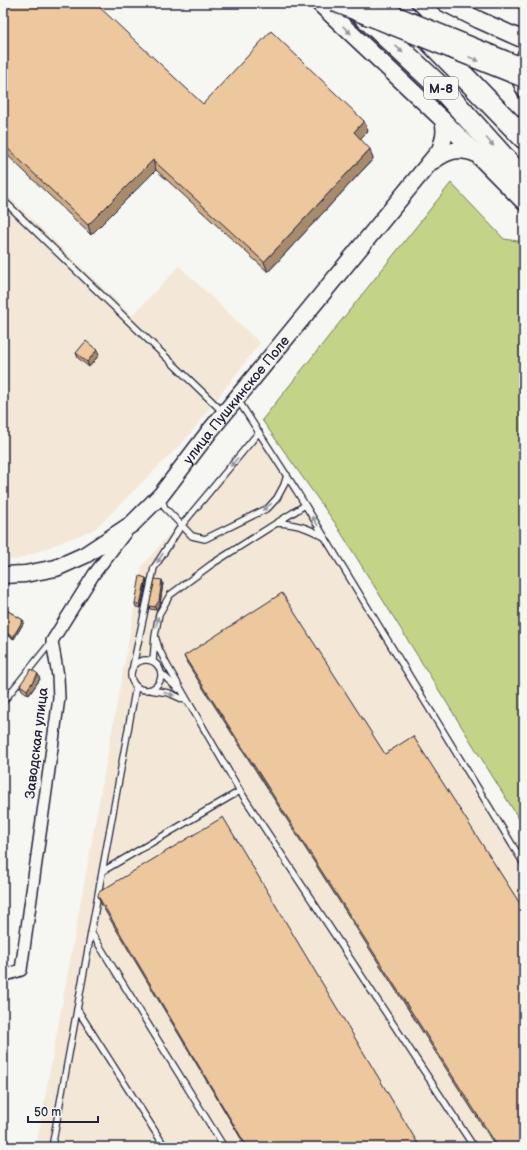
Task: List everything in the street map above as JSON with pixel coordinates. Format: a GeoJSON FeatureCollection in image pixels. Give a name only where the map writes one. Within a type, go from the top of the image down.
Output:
{"type":"FeatureCollection","features":[{"type":"Feature","properties":{"kind":"highway","name":"М-8"},"geometry":{"type":"LineString","coordinates":[[351,3],[443,90],[524,180]]}},
{"type":"Feature","properties":{"kind":"highway","name":"М-8"},"geometry":{"type":"LineString","coordinates":[[393,3],[524,138]]}},
{"type":"Feature","properties":{"kind":"main road"},"geometry":{"type":"LineString","coordinates":[[319,3],[443,120],[524,202]]}},
{"type":"Feature","properties":{"kind":"main road"},"geometry":{"type":"LineString","coordinates":[[334,3],[524,79]]}},
{"type":"Feature","properties":{"kind":"main road"},"geometry":{"type":"LineString","coordinates":[[367,3],[524,67]]}},
{"type":"Feature","properties":{"kind":"main road"},"geometry":{"type":"LineString","coordinates":[[445,3],[524,40]]}},
{"type":"Feature","properties":{"kind":"main road","name":"улица Пушкинское Поле"},"geometry":{"type":"LineString","coordinates":[[3,574],[25,574],[56,568],[85,555],[132,524],[160,495],[224,413],[440,150],[444,140],[445,129],[443,120]]}},
{"type":"Feature","properties":{"kind":"main road","name":"улица Пушкинское Поле"},"geometry":{"type":"LineString","coordinates":[[428,165],[443,154],[456,150],[466,150],[477,154]]}},
{"type":"Feature","properties":{"kind":"street"},"geometry":{"type":"LineString","coordinates":[[524,53],[516,73],[517,81],[524,93]]}},
{"type":"Feature","properties":{"kind":"street"},"geometry":{"type":"LineString","coordinates":[[52,641],[94,574],[132,524]]}},
{"type":"Feature","properties":{"kind":"street"},"geometry":{"type":"LineString","coordinates":[[85,555],[94,574]]}},
{"type":"Feature","properties":{"kind":"street","name":"Заводская улица"},"geometry":{"type":"LineString","coordinates":[[3,976],[21,970],[59,698],[58,676],[52,641]]}},
{"type":"Feature","properties":{"kind":"lane"},"geometry":{"type":"LineString","coordinates":[[3,200],[224,413]]}},
{"type":"Feature","properties":{"kind":"lane"},"geometry":{"type":"LineString","coordinates":[[237,398],[287,475],[524,864]]}},
{"type":"Feature","properties":{"kind":"lane"},"geometry":{"type":"LineString","coordinates":[[188,701],[169,693],[143,690],[136,686],[132,680],[131,673],[154,568],[188,517],[259,432]]}},
{"type":"Feature","properties":{"kind":"lane"},"geometry":{"type":"LineString","coordinates":[[160,495],[164,508],[192,536],[205,539],[268,508],[277,498],[284,485],[287,475]]}},
{"type":"Feature","properties":{"kind":"lane"},"geometry":{"type":"LineString","coordinates":[[153,661],[154,636],[159,614],[170,595],[212,564],[305,505]]}},
{"type":"Feature","properties":{"kind":"lane"},"geometry":{"type":"LineString","coordinates":[[277,523],[303,526],[325,538]]}},
{"type":"Feature","properties":{"kind":"lane"},"geometry":{"type":"LineString","coordinates":[[154,636],[161,654],[240,791],[474,1147]]}},
{"type":"Feature","properties":{"kind":"lane"},"geometry":{"type":"LineString","coordinates":[[3,702],[52,641]]}},
{"type":"Feature","properties":{"kind":"lane"},"geometry":{"type":"LineString","coordinates":[[133,666],[139,661],[146,659],[153,661],[161,672],[188,701]]}},
{"type":"Feature","properties":{"kind":"lane"},"geometry":{"type":"LineString","coordinates":[[150,690],[156,686],[160,680],[161,672]]}},
{"type":"Feature","properties":{"kind":"lane"},"geometry":{"type":"LineString","coordinates":[[52,1147],[136,686]]}},
{"type":"Feature","properties":{"kind":"lane"},"geometry":{"type":"LineString","coordinates":[[102,871],[240,791]]}},
{"type":"Feature","properties":{"kind":"lane"},"geometry":{"type":"LineString","coordinates":[[91,932],[224,1147]]}},
{"type":"Feature","properties":{"kind":"lane"},"geometry":{"type":"LineString","coordinates":[[78,1009],[165,1147]]}},
{"type":"Feature","properties":{"kind":"shaded area"},"geometry":{"type":"Polygon","coordinates":[[[3,191],[132,316],[179,266],[260,343],[186,439],[95,529],[16,560],[3,559],[3,191]]]}},
{"type":"Feature","properties":{"kind":"shaded area"},"geometry":{"type":"Polygon","coordinates":[[[258,430],[524,853],[524,1147],[36,1147],[142,566],[258,430]]]}},
{"type":"Feature","properties":{"kind":"green space"},"geometry":{"type":"Polygon","coordinates":[[[451,183],[504,239],[524,242],[524,827],[335,523],[262,420],[451,183]]]}},
{"type":"Feature","properties":{"kind":"building"},"geometry":{"type":"Polygon","coordinates":[[[3,3],[95,3],[203,104],[271,31],[364,121],[354,132],[370,149],[264,262],[153,160],[88,225],[3,144],[3,3]]]}},
{"type":"Feature","properties":{"kind":"building"},"geometry":{"type":"Polygon","coordinates":[[[86,341],[97,350],[87,362],[76,353],[86,341]]]}},
{"type":"Feature","properties":{"kind":"building"},"geometry":{"type":"Polygon","coordinates":[[[140,576],[146,578],[140,605],[135,604],[140,576]]]}},
{"type":"Feature","properties":{"kind":"building"},"geometry":{"type":"Polygon","coordinates":[[[155,579],[162,580],[159,601],[155,607],[149,606],[155,579]]]}},
{"type":"Feature","properties":{"kind":"building"},"geometry":{"type":"Polygon","coordinates":[[[282,593],[385,754],[413,736],[524,910],[524,1147],[498,1147],[184,656],[282,593]]]}},
{"type":"Feature","properties":{"kind":"building"},"geometry":{"type":"Polygon","coordinates":[[[3,608],[23,620],[13,637],[3,631],[3,608]]]}},
{"type":"Feature","properties":{"kind":"building"},"geometry":{"type":"Polygon","coordinates":[[[31,669],[38,674],[27,690],[20,685],[31,669]]]}},
{"type":"Feature","properties":{"kind":"building"},"geometry":{"type":"Polygon","coordinates":[[[223,817],[420,1147],[247,1147],[98,896],[99,892],[223,817]]]}}]}
